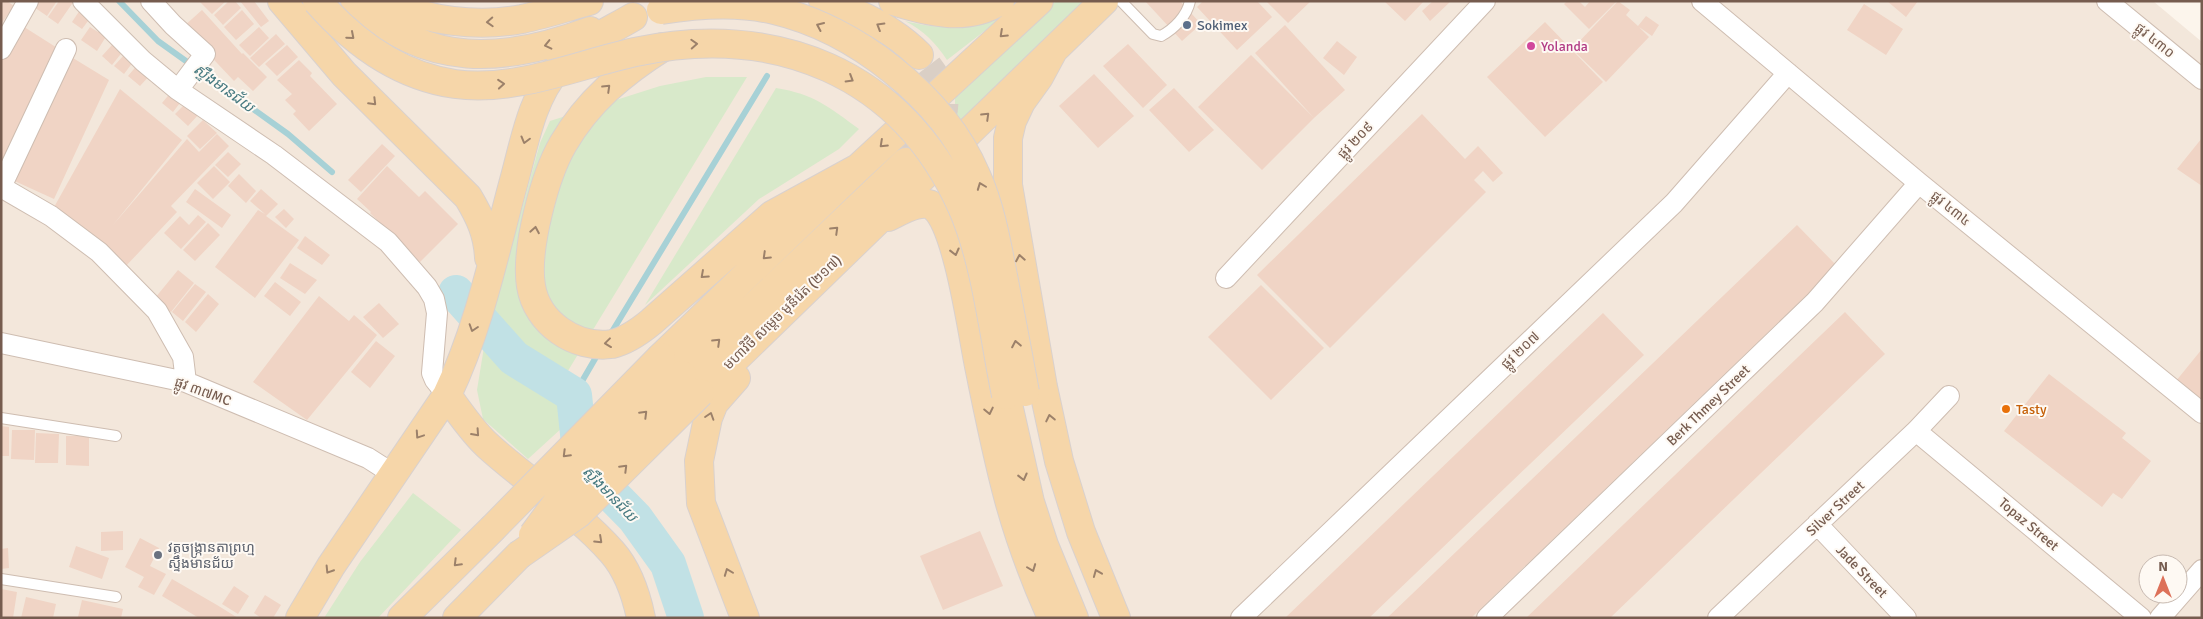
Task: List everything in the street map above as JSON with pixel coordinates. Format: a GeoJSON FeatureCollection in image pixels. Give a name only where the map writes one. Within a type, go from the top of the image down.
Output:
{"type":"FeatureCollection","features":[{"type":"Feature","properties":{"kind":"main road"},"geometry":{"type":"LineString","coordinates":[[282,1],[344,74],[468,197],[483,222],[488,243],[487,281]]}},
{"type":"Feature","properties":{"kind":"main road"},"geometry":{"type":"LineString","coordinates":[[317,1],[355,39],[382,58],[410,72],[456,84],[484,86],[522,82],[664,46],[734,43],[777,49],[807,58],[853,81],[900,117],[925,145],[942,169],[963,210],[974,242],[1015,394],[1078,576],[1096,618]]}},
{"type":"Feature","properties":{"kind":"main road"},"geometry":{"type":"LineString","coordinates":[[355,1],[369,14],[392,30],[419,43],[446,51],[500,55],[556,44],[633,16],[661,10],[718,4],[773,10],[797,16],[824,28],[871,54],[892,69],[925,100],[965,151],[985,198],[995,235],[1030,502],[1044,545],[1074,618]]}},
{"type":"Feature","properties":{"kind":"main road"},"geometry":{"type":"LineString","coordinates":[[387,1],[416,13],[452,21],[488,23],[521,19],[589,1]]}},
{"type":"Feature","properties":{"kind":"main road"},"geometry":{"type":"LineString","coordinates":[[823,1],[872,21],[905,42],[919,55]]}},
{"type":"Feature","properties":{"kind":"main road"},"geometry":{"type":"LineString","coordinates":[[893,1],[922,10],[951,14],[971,13],[990,8],[1000,1]]}},
{"type":"Feature","properties":{"kind":"main road"},"geometry":{"type":"LineString","coordinates":[[402,618],[661,357],[858,168],[1039,1]]}},
{"type":"Feature","properties":{"kind":"main road","name":"មហាវិថី សម្តេច មុនីរ៉េត (២១៧)"},"geometry":{"type":"LineString","coordinates":[[691,384],[784,309],[1104,1]]}},
{"type":"Feature","properties":{"kind":"main road"},"geometry":{"type":"LineString","coordinates":[[300,618],[331,566],[447,395],[461,365],[487,281],[532,115],[544,86],[558,68],[577,50],[633,16]]}},
{"type":"Feature","properties":{"kind":"main road"},"geometry":{"type":"LineString","coordinates":[[664,46],[630,68],[591,103],[564,143],[554,162],[546,186],[535,227],[530,260],[531,286],[536,302],[556,328],[572,339],[591,345],[613,344],[633,335],[651,322],[772,214],[858,168]]}},
{"type":"Feature","properties":{"kind":"main road"},"geometry":{"type":"LineString","coordinates":[[1053,51],[1039,77],[1021,102],[1012,121],[1008,138],[1008,185],[1043,387],[1059,461],[1081,532],[1116,618]]}},
{"type":"Feature","properties":{"kind":"main road"},"geometry":{"type":"LineString","coordinates":[[457,618],[519,555],[562,498],[691,384],[906,162]]}},
{"type":"Feature","properties":{"kind":"main road"},"geometry":{"type":"LineString","coordinates":[[877,221],[918,205],[926,204],[936,208],[947,227],[962,282],[1009,502],[1026,554],[1052,618]]}},
{"type":"Feature","properties":{"kind":"main road"},"geometry":{"type":"LineString","coordinates":[[745,618],[700,502],[699,461],[708,418],[714,403],[749,362],[784,309]]}},
{"type":"Feature","properties":{"kind":"main road"},"geometry":{"type":"LineString","coordinates":[[447,395],[470,427],[487,445],[613,553],[636,594],[641,618]]}},
{"type":"Feature","properties":{"kind":"street"},"geometry":{"type":"LineString","coordinates":[[1,49],[28,1]]}},
{"type":"Feature","properties":{"kind":"street"},"geometry":{"type":"LineString","coordinates":[[83,1],[143,61],[182,85],[388,242],[428,287],[434,299],[437,313],[432,373],[447,395]]}},
{"type":"Feature","properties":{"kind":"street"},"geometry":{"type":"LineString","coordinates":[[151,1],[173,25],[205,54],[182,85]]}},
{"type":"Feature","properties":{"kind":"street","name":"ផ្លូវ ២០៩"},"geometry":{"type":"LineString","coordinates":[[1226,278],[1485,1]]}},
{"type":"Feature","properties":{"kind":"street","name":"ផ្លូវ ៤៣៤"},"geometry":{"type":"LineString","coordinates":[[1702,1],[1920,183],[2202,413]]}},
{"type":"Feature","properties":{"kind":"street","name":"ផ្លូវ ៤៣០"},"geometry":{"type":"LineString","coordinates":[[2107,1],[2202,79]]}},
{"type":"Feature","properties":{"kind":"street"},"geometry":{"type":"LineString","coordinates":[[66,49],[1,187],[51,216],[99,252],[157,311],[183,357],[186,382]]}},
{"type":"Feature","properties":{"kind":"street","name":"ផ្លូវ ២០៧"},"geometry":{"type":"LineString","coordinates":[[1241,618],[1674,203],[1788,73]]}},
{"type":"Feature","properties":{"kind":"street","name":"Berk Thmey Street"},"geometry":{"type":"LineString","coordinates":[[1487,618],[1815,302],[1920,183]]}},
{"type":"Feature","properties":{"kind":"street","name":"ផ្លូវ ៣៧MC"},"geometry":{"type":"LineString","coordinates":[[1,343],[186,382],[368,458],[393,474]]}},
{"type":"Feature","properties":{"kind":"street","name":"Silver Street"},"geometry":{"type":"LineString","coordinates":[[1718,618],[1916,431],[1949,396]]}},
{"type":"Feature","properties":{"kind":"street","name":"Topaz Street"},"geometry":{"type":"LineString","coordinates":[[1916,431],[2141,618]]}},
{"type":"Feature","properties":{"kind":"street","name":"Jade Street"},"geometry":{"type":"LineString","coordinates":[[1817,524],[1906,618]]}},
{"type":"Feature","properties":{"kind":"street"},"geometry":{"type":"LineString","coordinates":[[2160,618],[2202,570]]}},
{"type":"Feature","properties":{"kind":"lane"},"geometry":{"type":"LineString","coordinates":[[1121,1],[1153,34],[1161,36],[1170,31],[1188,9],[1190,1]]}},
{"type":"Feature","properties":{"kind":"lane"},"geometry":{"type":"LineString","coordinates":[[1,418],[116,436]]}},
{"type":"Feature","properties":{"kind":"lane"},"geometry":{"type":"LineString","coordinates":[[1,579],[116,597]]}},
{"type":"Feature","properties":{"kind":"shaded area"},"geometry":{"type":"Polygon","coordinates":[[[1,1],[2153,1],[2202,42],[2202,618],[1,618],[1,1]]]}},
{"type":"Feature","properties":{"kind":"green space"},"geometry":{"type":"Polygon","coordinates":[[[1056,1],[1088,1],[957,130],[952,123],[955,114],[955,92],[1056,1]]]}},
{"type":"Feature","properties":{"kind":"green space"},"geometry":{"type":"Polygon","coordinates":[[[1013,9],[947,60],[929,38],[905,21],[934,26],[960,27],[986,21],[1013,9]]]}},
{"type":"Feature","properties":{"kind":"green space"},"geometry":{"type":"Polygon","coordinates":[[[706,77],[747,77],[563,379],[514,345],[491,321],[540,143],[550,121],[660,86],[706,77]]]}},
{"type":"Feature","properties":{"kind":"green space"},"geometry":{"type":"Polygon","coordinates":[[[776,88],[801,94],[820,102],[859,129],[839,149],[759,199],[645,305],[776,88]]]}},
{"type":"Feature","properties":{"kind":"green space"},"geometry":{"type":"Polygon","coordinates":[[[484,347],[504,370],[561,405],[563,427],[528,459],[483,419],[477,390],[484,347]]]}},
{"type":"Feature","properties":{"kind":"green space"},"geometry":{"type":"Polygon","coordinates":[[[413,493],[461,530],[378,618],[324,618],[360,562],[413,493]]]}},
{"type":"Feature","properties":{"kind":"building"},"geometry":{"type":"Polygon","coordinates":[[[1,1],[7,1],[14,6],[1,24],[1,1]]]}},
{"type":"Feature","properties":{"kind":"building"},"geometry":{"type":"Polygon","coordinates":[[[29,1],[57,1],[47,16],[28,3],[29,1]]]}},
{"type":"Feature","properties":{"kind":"building"},"geometry":{"type":"Polygon","coordinates":[[[59,1],[74,1],[58,24],[48,17],[59,1]]]}},
{"type":"Feature","properties":{"kind":"building"},"geometry":{"type":"Polygon","coordinates":[[[199,1],[226,1],[212,14],[199,1]]]}},
{"type":"Feature","properties":{"kind":"building"},"geometry":{"type":"Polygon","coordinates":[[[229,1],[235,1],[241,8],[223,25],[214,15],[229,1]]]}},
{"type":"Feature","properties":{"kind":"building"},"geometry":{"type":"Polygon","coordinates":[[[240,1],[254,1],[269,21],[261,27],[240,1]]]}},
{"type":"Feature","properties":{"kind":"building"},"geometry":{"type":"Polygon","coordinates":[[[1145,1],[1180,1],[1201,24],[1182,41],[1145,1]]]}},
{"type":"Feature","properties":{"kind":"building"},"geometry":{"type":"Polygon","coordinates":[[[1203,1],[1257,1],[1272,17],[1237,50],[1197,7],[1203,1]]]}},
{"type":"Feature","properties":{"kind":"building"},"geometry":{"type":"Polygon","coordinates":[[[1266,1],[1311,1],[1288,23],[1266,1]]]}},
{"type":"Feature","properties":{"kind":"building"},"geometry":{"type":"Polygon","coordinates":[[[1384,1],[1424,1],[1405,21],[1384,1]]]}},
{"type":"Feature","properties":{"kind":"building"},"geometry":{"type":"Polygon","coordinates":[[[1433,1],[1451,1],[1430,21],[1422,11],[1433,1]]]}},
{"type":"Feature","properties":{"kind":"building"},"geometry":{"type":"Polygon","coordinates":[[[1567,1],[1579,1],[1585,7],[1590,1],[1617,1],[1589,29],[1564,4],[1567,1]]]}},
{"type":"Feature","properties":{"kind":"building"},"geometry":{"type":"Polygon","coordinates":[[[1618,1],[1630,10],[1626,15],[1638,26],[1646,16],[1659,25],[1652,36],[1639,27],[1649,37],[1606,82],[1572,49],[1618,1]]]}},
{"type":"Feature","properties":{"kind":"building"},"geometry":{"type":"Polygon","coordinates":[[[1887,1],[1918,1],[1906,17],[1887,1]]]}},
{"type":"Feature","properties":{"kind":"building"},"geometry":{"type":"Polygon","coordinates":[[[1864,4],[1903,29],[1886,55],[1847,30],[1864,4]]]}},
{"type":"Feature","properties":{"kind":"building"},"geometry":{"type":"Polygon","coordinates":[[[80,10],[91,17],[82,29],[72,22],[80,10]]]}},
{"type":"Feature","properties":{"kind":"building"},"geometry":{"type":"Polygon","coordinates":[[[202,10],[242,54],[267,77],[253,91],[238,77],[234,81],[183,27],[202,10]]]}},
{"type":"Feature","properties":{"kind":"building"},"geometry":{"type":"Polygon","coordinates":[[[242,10],[254,24],[236,40],[224,27],[242,10]]]}},
{"type":"Feature","properties":{"kind":"building"},"geometry":{"type":"Polygon","coordinates":[[[1545,22],[1603,82],[1545,137],[1487,77],[1545,22]]]}},
{"type":"Feature","properties":{"kind":"building"},"geometry":{"type":"Polygon","coordinates":[[[21,25],[62,51],[1,175],[1,56],[21,25]]]}},
{"type":"Feature","properties":{"kind":"building"},"geometry":{"type":"Polygon","coordinates":[[[1285,25],[1345,90],[1314,118],[1255,53],[1285,25]]]}},
{"type":"Feature","properties":{"kind":"building"},"geometry":{"type":"Polygon","coordinates":[[[90,27],[98,32],[100,29],[107,35],[97,51],[81,40],[90,27]]]}},
{"type":"Feature","properties":{"kind":"building"},"geometry":{"type":"Polygon","coordinates":[[[259,27],[269,38],[250,56],[239,45],[259,27]]]}},
{"type":"Feature","properties":{"kind":"building"},"geometry":{"type":"Polygon","coordinates":[[[276,34],[285,44],[259,67],[250,58],[276,34]]]}},
{"type":"Feature","properties":{"kind":"building"},"geometry":{"type":"Polygon","coordinates":[[[112,39],[124,50],[112,65],[102,56],[112,45],[109,42],[112,39]]]}},
{"type":"Feature","properties":{"kind":"building"},"geometry":{"type":"Polygon","coordinates":[[[1337,41],[1357,57],[1344,75],[1323,58],[1337,41]]]}},
{"type":"Feature","properties":{"kind":"building"},"geometry":{"type":"Polygon","coordinates":[[[1128,44],[1167,85],[1143,108],[1103,66],[1128,44]]]}},
{"type":"Feature","properties":{"kind":"building"},"geometry":{"type":"Polygon","coordinates":[[[287,45],[298,57],[277,76],[265,64],[287,45]]]}},
{"type":"Feature","properties":{"kind":"building"},"geometry":{"type":"Polygon","coordinates":[[[68,55],[109,80],[54,199],[8,178],[68,55]]]}},
{"type":"Feature","properties":{"kind":"building"},"geometry":{"type":"Polygon","coordinates":[[[124,55],[133,62],[124,74],[114,66],[124,55]]]}},
{"type":"Feature","properties":{"kind":"building"},"geometry":{"type":"Polygon","coordinates":[[[1251,55],[1314,118],[1262,170],[1198,107],[1251,55]]]}},
{"type":"Feature","properties":{"kind":"building"},"geometry":{"type":"Polygon","coordinates":[[[299,60],[312,73],[310,76],[337,104],[309,131],[293,114],[296,111],[285,100],[292,94],[277,80],[299,60]]]}},
{"type":"Feature","properties":{"kind":"building"},"geometry":{"type":"Polygon","coordinates":[[[139,63],[151,74],[140,86],[128,76],[139,63]]]}},
{"type":"Feature","properties":{"kind":"building"},"geometry":{"type":"Polygon","coordinates":[[[1094,74],[1134,116],[1098,148],[1059,106],[1094,74]]]}},
{"type":"Feature","properties":{"kind":"building"},"geometry":{"type":"Polygon","coordinates":[[[1174,88],[1214,130],[1189,152],[1149,110],[1174,88]]]}},
{"type":"Feature","properties":{"kind":"building"},"geometry":{"type":"Polygon","coordinates":[[[120,89],[182,140],[113,225],[187,139],[199,152],[217,134],[229,146],[171,206],[177,212],[125,267],[53,209],[120,89]]]}},
{"type":"Feature","properties":{"kind":"building"},"geometry":{"type":"Polygon","coordinates":[[[172,91],[183,99],[173,112],[162,103],[172,91]]]}},
{"type":"Feature","properties":{"kind":"building"},"geometry":{"type":"Polygon","coordinates":[[[186,103],[199,114],[188,126],[175,114],[186,103]]]}},
{"type":"Feature","properties":{"kind":"building"},"geometry":{"type":"Polygon","coordinates":[[[1422,114],[1465,159],[1478,146],[1503,173],[1493,182],[1483,171],[1474,180],[1486,192],[1330,348],[1257,275],[1422,114]]]}},
{"type":"Feature","properties":{"kind":"building"},"geometry":{"type":"Polygon","coordinates":[[[203,120],[217,133],[200,149],[187,136],[203,120]]]}},
{"type":"Feature","properties":{"kind":"building"},"geometry":{"type":"Polygon","coordinates":[[[2202,138],[2202,186],[2177,169],[2202,138]]]}},
{"type":"Feature","properties":{"kind":"building"},"geometry":{"type":"Polygon","coordinates":[[[382,144],[395,156],[361,192],[348,180],[382,144]]]}},
{"type":"Feature","properties":{"kind":"building"},"geometry":{"type":"Polygon","coordinates":[[[228,152],[241,164],[228,177],[215,165],[228,152]]]}},
{"type":"Feature","properties":{"kind":"building"},"geometry":{"type":"Polygon","coordinates":[[[214,166],[230,182],[213,199],[197,183],[214,166]]]}},
{"type":"Feature","properties":{"kind":"building"},"geometry":{"type":"Polygon","coordinates":[[[387,166],[419,197],[425,191],[458,224],[420,262],[357,199],[387,166]]]}},
{"type":"Feature","properties":{"kind":"building"},"geometry":{"type":"Polygon","coordinates":[[[239,174],[256,191],[246,203],[228,186],[239,174]]]}},
{"type":"Feature","properties":{"kind":"building"},"geometry":{"type":"Polygon","coordinates":[[[195,189],[231,215],[222,228],[186,202],[195,189]]]}},
{"type":"Feature","properties":{"kind":"building"},"geometry":{"type":"Polygon","coordinates":[[[261,189],[278,204],[266,216],[299,240],[255,298],[215,267],[258,210],[265,214],[250,201],[261,189]]]}},
{"type":"Feature","properties":{"kind":"building"},"geometry":{"type":"Polygon","coordinates":[[[284,209],[294,219],[286,228],[275,217],[284,209]]]}},
{"type":"Feature","properties":{"kind":"building"},"geometry":{"type":"Polygon","coordinates":[[[198,215],[206,222],[181,249],[164,233],[180,216],[189,225],[198,215]]]}},
{"type":"Feature","properties":{"kind":"building"},"geometry":{"type":"Polygon","coordinates":[[[208,223],[220,235],[195,261],[183,250],[208,223]]]}},
{"type":"Feature","properties":{"kind":"building"},"geometry":{"type":"Polygon","coordinates":[[[1797,225],[1837,266],[1471,618],[1387,618],[1797,225]]]}},
{"type":"Feature","properties":{"kind":"building"},"geometry":{"type":"Polygon","coordinates":[[[305,236],[330,255],[322,265],[297,248],[305,236]]]}},
{"type":"Feature","properties":{"kind":"building"},"geometry":{"type":"Polygon","coordinates":[[[290,263],[317,280],[305,294],[280,278],[290,263]]]}},
{"type":"Feature","properties":{"kind":"building"},"geometry":{"type":"Polygon","coordinates":[[[178,270],[194,283],[171,312],[155,298],[178,270]]]}},
{"type":"Feature","properties":{"kind":"building"},"geometry":{"type":"Polygon","coordinates":[[[275,282],[301,302],[290,316],[264,296],[275,282]]]}},
{"type":"Feature","properties":{"kind":"building"},"geometry":{"type":"Polygon","coordinates":[[[195,284],[206,292],[183,321],[172,312],[195,284]]]}},
{"type":"Feature","properties":{"kind":"building"},"geometry":{"type":"Polygon","coordinates":[[[1261,285],[1324,348],[1271,400],[1208,337],[1261,285]]]}},
{"type":"Feature","properties":{"kind":"building"},"geometry":{"type":"Polygon","coordinates":[[[208,294],[219,304],[196,332],[185,322],[208,294]]]}},
{"type":"Feature","properties":{"kind":"building"},"geometry":{"type":"Polygon","coordinates":[[[319,296],[349,321],[354,315],[377,335],[307,420],[253,382],[319,296]]]}},
{"type":"Feature","properties":{"kind":"building"},"geometry":{"type":"Polygon","coordinates":[[[379,303],[399,324],[383,338],[363,317],[379,303]]]}},
{"type":"Feature","properties":{"kind":"building"},"geometry":{"type":"Polygon","coordinates":[[[1845,312],[1885,354],[1610,618],[1526,618],[1845,312]]]}},
{"type":"Feature","properties":{"kind":"building"},"geometry":{"type":"Polygon","coordinates":[[[1603,313],[1644,355],[1369,618],[1285,618],[1603,313]]]}},
{"type":"Feature","properties":{"kind":"building"},"geometry":{"type":"Polygon","coordinates":[[[376,341],[395,356],[370,388],[351,372],[376,341]]]}},
{"type":"Feature","properties":{"kind":"building"},"geometry":{"type":"Polygon","coordinates":[[[2202,349],[2202,402],[2176,381],[2202,349]]]}},
{"type":"Feature","properties":{"kind":"building"},"geometry":{"type":"Polygon","coordinates":[[[2049,374],[2126,433],[2122,438],[2151,461],[2122,499],[2113,493],[2102,507],[2004,431],[2049,374]]]}},
{"type":"Feature","properties":{"kind":"building"},"geometry":{"type":"Polygon","coordinates":[[[1,426],[9,427],[9,456],[1,456],[1,426]]]}},
{"type":"Feature","properties":{"kind":"building"},"geometry":{"type":"Polygon","coordinates":[[[12,430],[35,430],[34,460],[11,459],[12,430]]]}},
{"type":"Feature","properties":{"kind":"building"},"geometry":{"type":"Polygon","coordinates":[[[36,433],[59,434],[58,463],[35,463],[36,433]]]}},
{"type":"Feature","properties":{"kind":"building"},"geometry":{"type":"Polygon","coordinates":[[[66,436],[89,436],[89,466],[66,465],[66,436]]]}},
{"type":"Feature","properties":{"kind":"building"},"geometry":{"type":"Polygon","coordinates":[[[123,531],[123,550],[101,551],[101,532],[123,531]]]}},
{"type":"Feature","properties":{"kind":"building"},"geometry":{"type":"Polygon","coordinates":[[[980,531],[1003,586],[943,610],[920,556],[980,531]]]}},
{"type":"Feature","properties":{"kind":"building"},"geometry":{"type":"Polygon","coordinates":[[[140,538],[159,548],[150,566],[166,574],[154,595],[138,587],[144,577],[125,567],[140,538]]]}},
{"type":"Feature","properties":{"kind":"building"},"geometry":{"type":"Polygon","coordinates":[[[76,546],[109,558],[102,579],[69,567],[76,546]]]}},
{"type":"Feature","properties":{"kind":"building"},"geometry":{"type":"Polygon","coordinates":[[[8,548],[9,568],[1,569],[1,549],[8,548]]]}},
{"type":"Feature","properties":{"kind":"building"},"geometry":{"type":"Polygon","coordinates":[[[172,579],[238,618],[199,618],[162,596],[172,579]]]}},
{"type":"Feature","properties":{"kind":"building"},"geometry":{"type":"Polygon","coordinates":[[[234,586],[249,596],[238,614],[222,604],[234,586]]]}},
{"type":"Feature","properties":{"kind":"building"},"geometry":{"type":"Polygon","coordinates":[[[1,589],[17,592],[13,618],[1,618],[1,589]]]}},
{"type":"Feature","properties":{"kind":"building"},"geometry":{"type":"Polygon","coordinates":[[[265,595],[281,605],[273,618],[261,618],[254,613],[265,595]]]}},
{"type":"Feature","properties":{"kind":"building"},"geometry":{"type":"Polygon","coordinates":[[[26,597],[56,604],[53,618],[21,618],[26,597]]]}},
{"type":"Feature","properties":{"kind":"building"},"geometry":{"type":"Polygon","coordinates":[[[82,600],[123,609],[121,618],[78,617],[82,600]]]}},
{"type":"Feature","properties":{"kind":"waterway","name":"ស្ទឹងមានជ័យ"},"geometry":{"type":"LineString","coordinates":[[119,1],[158,41],[288,134],[332,172]]}},
{"type":"Feature","properties":{"kind":"waterway"},"geometry":{"type":"LineString","coordinates":[[610,335],[767,76]]}},
{"type":"Feature","properties":{"kind":"waterway","name":"ស្ទឹងមានជ័យ"},"geometry":{"type":"LineString","coordinates":[[456,293],[514,358],[574,395],[581,463],[635,518],[668,564],[686,618]]}},
{"type":"Feature","properties":{"kind":"waterway"},"geometry":{"type":"LineString","coordinates":[[574,395],[599,352]]}},
{"type":"Feature","properties":{"kind":"tunnel"},"geometry":{"type":"LineString","coordinates":[[907,161],[932,134],[940,122],[944,111],[944,98],[940,85],[919,55]]}},
{"type":"Feature","properties":{"kind":"place","name":"Sokimex"},"geometry":{"type":"Point","coordinates":[1187,25]}},
{"type":"Feature","properties":{"kind":"place","name":"Yolanda"},"geometry":{"type":"Point","coordinates":[1531,46]}},
{"type":"Feature","properties":{"kind":"place","name":"Tasty"},"geometry":{"type":"Point","coordinates":[2006,409]}},
{"type":"Feature","properties":{"kind":"place","name":"វត្តចង្ក្រានតាព្រហ្ម ស្ទឹងមានជ័យ"},"geometry":{"type":"Point","coordinates":[158,555]}}]}
